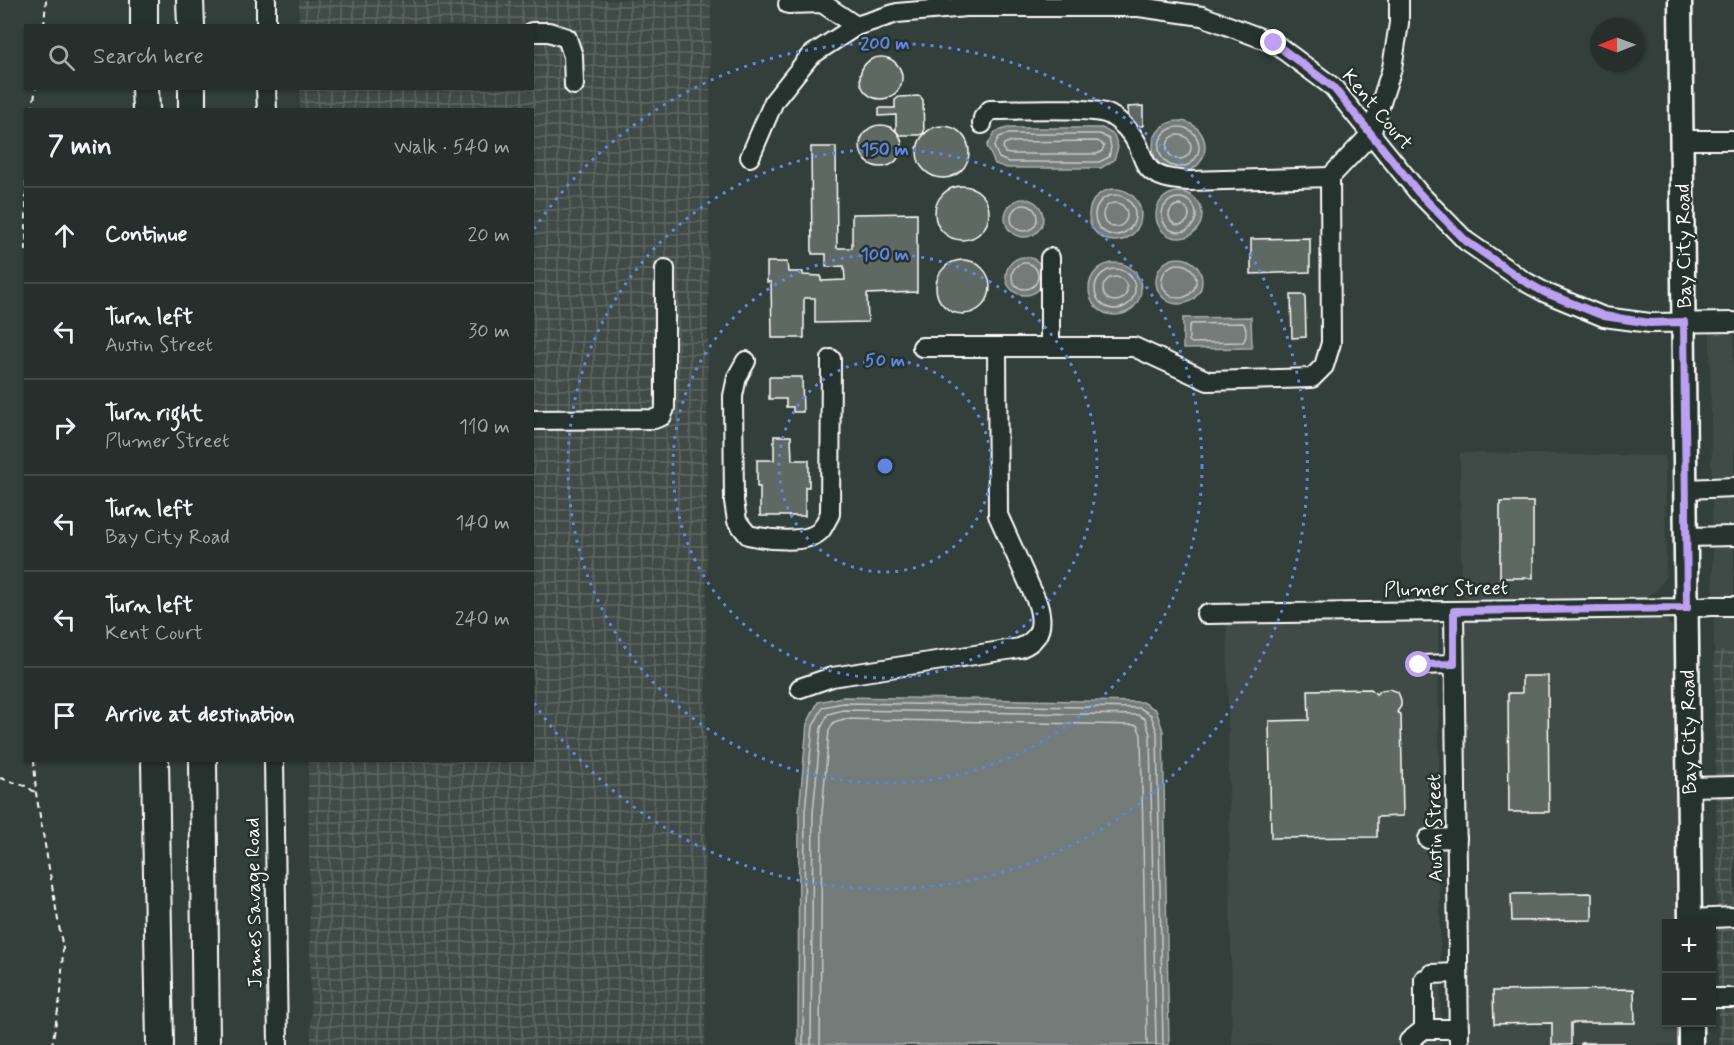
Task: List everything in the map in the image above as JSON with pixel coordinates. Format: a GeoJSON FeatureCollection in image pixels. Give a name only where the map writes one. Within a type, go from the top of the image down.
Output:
{"type":"FeatureCollection","features":[{"type":"Feature","properties":{"kind":"highway"},"geometry":{"type":"LineString","coordinates":[[144,0],[144,24]]}},
{"type":"Feature","properties":{"kind":"highway"},"geometry":{"type":"LineString","coordinates":[[190,0],[191,24]]}},
{"type":"Feature","properties":{"kind":"highway"},"geometry":{"type":"LineString","coordinates":[[145,90],[146,108]]}},
{"type":"Feature","properties":{"kind":"highway"},"geometry":{"type":"LineString","coordinates":[[192,90],[192,108]]}},
{"type":"Feature","properties":{"kind":"highway"},"geometry":{"type":"LineString","coordinates":[[155,762],[160,1037]]}},
{"type":"Feature","properties":{"kind":"highway"},"geometry":{"type":"LineString","coordinates":[[203,762],[206,1045]]}},
{"type":"Feature","properties":{"kind":"main road","name":"Bay City Road"},"geometry":{"type":"LineString","coordinates":[[1680,0],[1690,919]]}},
{"type":"Feature","properties":{"kind":"main road"},"geometry":{"type":"LineString","coordinates":[[1691,1027],[1692,1045]]}},
{"type":"Feature","properties":{"kind":"street"},"geometry":{"type":"LineString","coordinates":[[266,0],[266,24]]}},
{"type":"Feature","properties":{"kind":"street"},"geometry":{"type":"LineString","coordinates":[[922,346],[1134,347],[1208,381],[1312,378],[1324,366],[1331,344],[1330,177],[1371,134],[1392,68],[1399,23],[1399,0]]}},
{"type":"Feature","properties":{"kind":"street"},"geometry":{"type":"LineString","coordinates":[[788,4],[822,3],[856,26]]}},
{"type":"Feature","properties":{"kind":"street","name":"Kent Court"},"geometry":{"type":"LineString","coordinates":[[750,157],[774,101],[810,56],[856,26],[897,12],[966,7],[1139,7],[1202,16],[1274,43],[1333,87],[1418,192],[1466,241],[1524,281],[1546,293],[1604,316],[1650,323],[1734,322]]}},
{"type":"Feature","properties":{"kind":"street"},"geometry":{"type":"LineString","coordinates":[[534,32],[549,32],[567,38],[573,56],[574,85]]}},
{"type":"Feature","properties":{"kind":"street"},"geometry":{"type":"LineString","coordinates":[[266,90],[267,108]]}},
{"type":"Feature","properties":{"kind":"street"},"geometry":{"type":"LineString","coordinates":[[982,124],[982,118],[990,110],[1088,111],[1108,114],[1124,125],[1137,144],[1143,161],[1152,172],[1168,179],[1189,181],[1330,177]]}},
{"type":"Feature","properties":{"kind":"street"},"geometry":{"type":"LineString","coordinates":[[1682,141],[1734,140]]}},
{"type":"Feature","properties":{"kind":"street"},"geometry":{"type":"LineString","coordinates":[[1050,258],[1050,347]]}},
{"type":"Feature","properties":{"kind":"street"},"geometry":{"type":"LineString","coordinates":[[534,420],[662,416],[665,408],[665,269]]}},
{"type":"Feature","properties":{"kind":"street"},"geometry":{"type":"LineString","coordinates":[[800,688],[832,676],[1020,648],[1030,644],[1040,631],[1041,614],[1037,602],[998,515],[997,347]]}},
{"type":"Feature","properties":{"kind":"street"},"geometry":{"type":"LineString","coordinates":[[746,361],[737,377],[733,396],[734,501],[737,521],[748,535],[766,539],[804,539],[820,532],[830,514],[831,359]]}},
{"type":"Feature","properties":{"kind":"street"},"geometry":{"type":"LineString","coordinates":[[1686,489],[1734,487]]}},
{"type":"Feature","properties":{"kind":"street"},"geometry":{"type":"LineString","coordinates":[[1686,537],[1734,536]]}},
{"type":"Feature","properties":{"kind":"street","name":"Plumer Street"},"geometry":{"type":"LineString","coordinates":[[1206,614],[1734,606]]}},
{"type":"Feature","properties":{"kind":"street","name":"Austin Street"},"geometry":{"type":"LineString","coordinates":[[1454,611],[1459,1037]]}},
{"type":"Feature","properties":{"kind":"street"},"geometry":{"type":"LineString","coordinates":[[1419,665],[1454,664]]}},
{"type":"Feature","properties":{"kind":"street","name":"James Savage Road"},"geometry":{"type":"LineString","coordinates":[[274,762],[278,1045]]}},
{"type":"Feature","properties":{"kind":"street"},"geometry":{"type":"LineString","coordinates":[[1689,787],[1734,786]]}},
{"type":"Feature","properties":{"kind":"street"},"geometry":{"type":"LineString","coordinates":[[1428,839],[1456,838]]}},
{"type":"Feature","properties":{"kind":"street"},"geometry":{"type":"LineString","coordinates":[[1712,919],[1734,917]]}},
{"type":"Feature","properties":{"kind":"street"},"geometry":{"type":"LineString","coordinates":[[1409,1041],[1424,1029],[1427,976],[1458,973]]}},
{"type":"Feature","properties":{"kind":"street"},"geometry":{"type":"LineString","coordinates":[[1716,998],[1734,998]]}},
{"type":"Feature","properties":{"kind":"street"},"geometry":{"type":"LineString","coordinates":[[1424,1029],[1459,1037]]}},
{"type":"Feature","properties":{"kind":"path"},"geometry":{"type":"LineString","coordinates":[[44,24],[46,0]]}},
{"type":"Feature","properties":{"kind":"path"},"geometry":{"type":"LineString","coordinates":[[32,108],[36,90]]}},
{"type":"Feature","properties":{"kind":"path"},"geometry":{"type":"LineString","coordinates":[[34,762],[36,793],[63,949],[62,993],[52,1045]]}},
{"type":"Feature","properties":{"kind":"path"},"geometry":{"type":"LineString","coordinates":[[0,778],[26,786],[36,793]]}},
{"type":"Feature","properties":{"kind":"shaded area"},"geometry":{"type":"Polygon","coordinates":[[[299,0],[711,0],[705,1045],[311,1045],[308,762],[534,762],[534,108],[300,108],[300,90],[534,90],[534,24],[299,24],[299,0]]]}},
{"type":"Feature","properties":{"kind":"shaded area"},"geometry":{"type":"Polygon","coordinates":[[[1710,333],[1734,333],[1734,651],[1714,651],[1710,333]]]}},
{"type":"Feature","properties":{"kind":"shaded area"},"geometry":{"type":"Polygon","coordinates":[[[1460,453],[1665,456],[1666,577],[1656,591],[1644,598],[1471,599],[1463,595],[1461,588],[1460,453]]]}},
{"type":"Feature","properties":{"kind":"shaded area"},"geometry":{"type":"Polygon","coordinates":[[[1475,618],[1658,618],[1667,621],[1673,627],[1677,919],[1662,919],[1662,1027],[1678,1027],[1678,1045],[1467,1045],[1462,629],[1466,623],[1475,618]]]}},
{"type":"Feature","properties":{"kind":"shaded area"},"geometry":{"type":"Polygon","coordinates":[[[1432,620],[1438,623],[1441,1045],[1232,1045],[1227,622],[1432,620]]]}},
{"type":"Feature","properties":{"kind":"shaded area"},"geometry":{"type":"Polygon","coordinates":[[[1714,651],[1734,651],[1734,1045],[1719,1045],[1714,651]]]}},
{"type":"Feature","properties":{"kind":"water"},"geometry":{"type":"Polygon","coordinates":[[[1179,121],[1189,123],[1197,129],[1203,137],[1205,147],[1203,157],[1197,165],[1189,171],[1179,173],[1169,171],[1161,165],[1155,157],[1153,147],[1155,137],[1161,129],[1169,123],[1179,121]]]}},
{"type":"Feature","properties":{"kind":"water"},"geometry":{"type":"Polygon","coordinates":[[[1007,128],[1102,128],[1114,135],[1118,147],[1114,160],[1101,168],[1007,168],[995,164],[987,146],[995,132],[1007,128]]]}},
{"type":"Feature","properties":{"kind":"water"},"geometry":{"type":"Polygon","coordinates":[[[1115,189],[1125,191],[1133,197],[1139,205],[1141,215],[1139,225],[1133,233],[1125,239],[1115,241],[1105,239],[1097,233],[1091,225],[1089,215],[1091,205],[1097,197],[1105,191],[1115,189]]]}},
{"type":"Feature","properties":{"kind":"water"},"geometry":{"type":"Polygon","coordinates":[[[1179,192],[1188,193],[1196,198],[1201,206],[1201,224],[1196,232],[1188,237],[1179,238],[1170,237],[1162,232],[1157,224],[1156,215],[1157,206],[1162,198],[1170,193],[1179,192]]]}},
{"type":"Feature","properties":{"kind":"water"},"geometry":{"type":"Polygon","coordinates":[[[1024,199],[1038,204],[1043,218],[1038,232],[1024,237],[1010,232],[1005,218],[1010,204],[1024,199]]]}},
{"type":"Feature","properties":{"kind":"water"},"geometry":{"type":"Polygon","coordinates":[[[1025,257],[1038,263],[1044,276],[1038,289],[1025,295],[1012,289],[1006,276],[1012,263],[1025,257]]]}},
{"type":"Feature","properties":{"kind":"water"},"geometry":{"type":"Polygon","coordinates":[[[1179,258],[1195,265],[1202,281],[1195,297],[1179,304],[1163,297],[1156,281],[1163,265],[1179,258]]]}},
{"type":"Feature","properties":{"kind":"water"},"geometry":{"type":"Polygon","coordinates":[[[1115,263],[1129,267],[1137,275],[1141,289],[1137,303],[1129,311],[1115,315],[1101,311],[1093,303],[1089,289],[1093,275],[1101,267],[1115,263]]]}},
{"type":"Feature","properties":{"kind":"water"},"geometry":{"type":"Polygon","coordinates":[[[1251,317],[1252,348],[1183,349],[1183,318],[1251,317]]]}},
{"type":"Feature","properties":{"kind":"water"},"geometry":{"type":"Polygon","coordinates":[[[842,697],[1143,702],[1156,710],[1163,731],[1169,1045],[798,1045],[799,812],[807,724],[818,702],[842,697]]]}},
{"type":"Feature","properties":{"kind":"building"},"geometry":{"type":"Polygon","coordinates":[[[881,57],[896,63],[902,78],[896,93],[881,99],[866,93],[860,78],[866,63],[881,57]]]}},
{"type":"Feature","properties":{"kind":"building"},"geometry":{"type":"Polygon","coordinates":[[[920,96],[923,100],[924,133],[920,135],[899,135],[896,131],[896,115],[879,116],[879,108],[895,108],[895,100],[899,97],[920,96]]]}},
{"type":"Feature","properties":{"kind":"building"},"geometry":{"type":"Polygon","coordinates":[[[1143,106],[1143,126],[1129,126],[1128,107],[1143,106]]]}},
{"type":"Feature","properties":{"kind":"building"},"geometry":{"type":"Polygon","coordinates":[[[881,125],[896,131],[902,146],[896,161],[881,167],[866,161],[860,146],[866,131],[881,125]]]}},
{"type":"Feature","properties":{"kind":"building"},"geometry":{"type":"Polygon","coordinates":[[[938,126],[948,126],[958,130],[965,137],[969,152],[965,167],[958,174],[948,178],[938,178],[928,174],[921,167],[917,157],[917,147],[921,137],[928,130],[938,126]]]}},
{"type":"Feature","properties":{"kind":"building"},"geometry":{"type":"Polygon","coordinates":[[[811,147],[836,147],[837,248],[852,248],[852,214],[917,213],[917,292],[867,294],[868,322],[815,323],[815,298],[804,298],[804,338],[772,338],[771,282],[767,282],[767,262],[787,262],[788,272],[803,272],[803,275],[821,276],[821,281],[845,280],[844,266],[826,267],[826,254],[812,254],[811,147]]]}},
{"type":"Feature","properties":{"kind":"building"},"geometry":{"type":"Polygon","coordinates":[[[957,186],[967,186],[977,190],[985,198],[989,213],[985,228],[977,236],[967,240],[957,240],[947,236],[939,228],[935,218],[935,208],[939,198],[947,190],[957,186]]]}},
{"type":"Feature","properties":{"kind":"building"},"geometry":{"type":"Polygon","coordinates":[[[1310,238],[1310,272],[1251,274],[1251,239],[1310,238]]]}},
{"type":"Feature","properties":{"kind":"building"},"geometry":{"type":"Polygon","coordinates":[[[958,260],[968,260],[978,264],[986,272],[990,287],[986,302],[978,310],[968,314],[958,314],[948,310],[940,302],[936,292],[936,282],[940,272],[948,264],[958,260]]]}},
{"type":"Feature","properties":{"kind":"building"},"geometry":{"type":"Polygon","coordinates":[[[1291,295],[1305,295],[1306,337],[1292,338],[1291,295]]]}},
{"type":"Feature","properties":{"kind":"building"},"geometry":{"type":"Polygon","coordinates":[[[769,377],[802,377],[803,412],[793,412],[793,407],[786,407],[786,399],[769,399],[769,377]]]}},
{"type":"Feature","properties":{"kind":"building"},"geometry":{"type":"Polygon","coordinates":[[[774,436],[791,436],[792,460],[809,460],[809,487],[805,487],[805,516],[760,516],[757,460],[774,460],[774,436]]]}},
{"type":"Feature","properties":{"kind":"building"},"geometry":{"type":"Polygon","coordinates":[[[1500,502],[1533,502],[1533,578],[1500,578],[1500,502]]]}},
{"type":"Feature","properties":{"kind":"building"},"geometry":{"type":"Polygon","coordinates":[[[1522,676],[1548,676],[1549,812],[1509,812],[1508,693],[1522,693],[1522,676]]]}},
{"type":"Feature","properties":{"kind":"building"},"geometry":{"type":"Polygon","coordinates":[[[1371,689],[1376,694],[1390,689],[1398,692],[1401,700],[1401,706],[1397,712],[1401,715],[1403,816],[1377,817],[1377,837],[1271,838],[1269,721],[1309,720],[1308,690],[1371,689]]]}},
{"type":"Feature","properties":{"kind":"building"},"geometry":{"type":"Polygon","coordinates":[[[1592,893],[1592,920],[1512,921],[1511,894],[1592,893]]]}},
{"type":"Feature","properties":{"kind":"building"},"geometry":{"type":"Polygon","coordinates":[[[1634,989],[1635,1023],[1571,1023],[1571,1045],[1552,1045],[1552,1023],[1494,1024],[1493,991],[1634,989]]]}},
{"type":"Feature","properties":{"kind":"building"},"geometry":{"type":"Polygon","coordinates":[[[1581,1043],[1624,1043],[1624,1045],[1581,1045],[1581,1043]]]}},
{"type":"Feature","properties":{"kind":"route"},"geometry":{"type":"LineString","coordinates":[[1274,43],[1333,87],[1418,192],[1466,241],[1524,281],[1546,293],[1604,316],[1650,323],[1684,322],[1687,608],[1454,611],[1454,664],[1419,665]]}}]}
